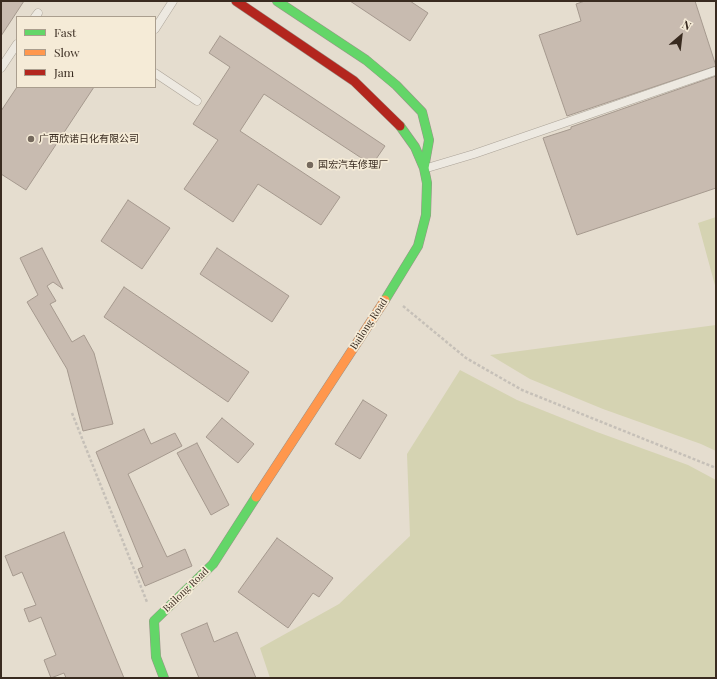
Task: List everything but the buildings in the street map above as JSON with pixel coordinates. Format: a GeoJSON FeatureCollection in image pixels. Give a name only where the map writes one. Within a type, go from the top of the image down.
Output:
{"type":"FeatureCollection","features":[{"type":"Feature","properties":{"kind":"street","name":"Bailong Road"},"geometry":{"type":"LineString","coordinates":[[154,621],[213,564],[410,261],[423,231],[428,198],[424,168],[415,148],[400,125],[354,81],[236,1]]}},
{"type":"Feature","properties":{"kind":"street"},"geometry":{"type":"LineString","coordinates":[[277,1],[366,60],[396,85],[422,112],[429,140],[424,168]]}},
{"type":"Feature","properties":{"kind":"street"},"geometry":{"type":"LineString","coordinates":[[154,621],[156,657],[164,678]]}},
{"type":"Feature","properties":{"kind":"lane"},"geometry":{"type":"LineString","coordinates":[[156,28],[173,1]]}},
{"type":"Feature","properties":{"kind":"lane"},"geometry":{"type":"LineString","coordinates":[[1,68],[16,46]]}},
{"type":"Feature","properties":{"kind":"lane"},"geometry":{"type":"LineString","coordinates":[[424,168],[474,154],[715,72]]}},
{"type":"Feature","properties":{"kind":"lane"},"geometry":{"type":"LineString","coordinates":[[156,74],[197,101]]}},
{"type":"Feature","properties":{"kind":"path"},"geometry":{"type":"LineString","coordinates":[[388,294],[466,358],[522,390],[716,468]]}},
{"type":"Feature","properties":{"kind":"path"},"geometry":{"type":"LineString","coordinates":[[72,413],[154,621]]}},
{"type":"Feature","properties":{"kind":"shaded area"},"geometry":{"type":"Polygon","coordinates":[[[716,217],[716,289],[698,223],[716,217]]]}},
{"type":"Feature","properties":{"kind":"shaded area"},"geometry":{"type":"Polygon","coordinates":[[[716,325],[716,451],[701,444],[603,409],[530,379],[490,355],[716,325]]]}},
{"type":"Feature","properties":{"kind":"shaded area"},"geometry":{"type":"Polygon","coordinates":[[[460,370],[517,400],[597,432],[688,465],[716,480],[716,678],[270,678],[260,648],[339,604],[410,536],[407,454],[460,370]]]}},
{"type":"Feature","properties":{"kind":"traffic: fast"},"geometry":{"type":"LineString","coordinates":[[277,1],[366,60],[396,85],[422,112],[429,140],[424,168]]}},
{"type":"Feature","properties":{"kind":"traffic: fast"},"geometry":{"type":"LineString","coordinates":[[385,300],[418,246],[426,215],[427,183],[424,168],[415,147],[400,126]]}},
{"type":"Feature","properties":{"kind":"traffic: fast"},"geometry":{"type":"LineString","coordinates":[[164,678],[156,657],[154,621],[213,564],[256,497]]}},
{"type":"Feature","properties":{"kind":"traffic: slow"},"geometry":{"type":"LineString","coordinates":[[256,497],[385,300]]}},
{"type":"Feature","properties":{"kind":"traffic: jam"},"geometry":{"type":"LineString","coordinates":[[236,1],[354,81],[400,126]]}},
{"type":"Feature","properties":{"kind":"place","name":"广西欣诺日化有限公司"},"geometry":{"type":"Point","coordinates":[31,139]}},
{"type":"Feature","properties":{"kind":"place","name":"国宏汽车修理厂"},"geometry":{"type":"Point","coordinates":[310,165]}}]}
